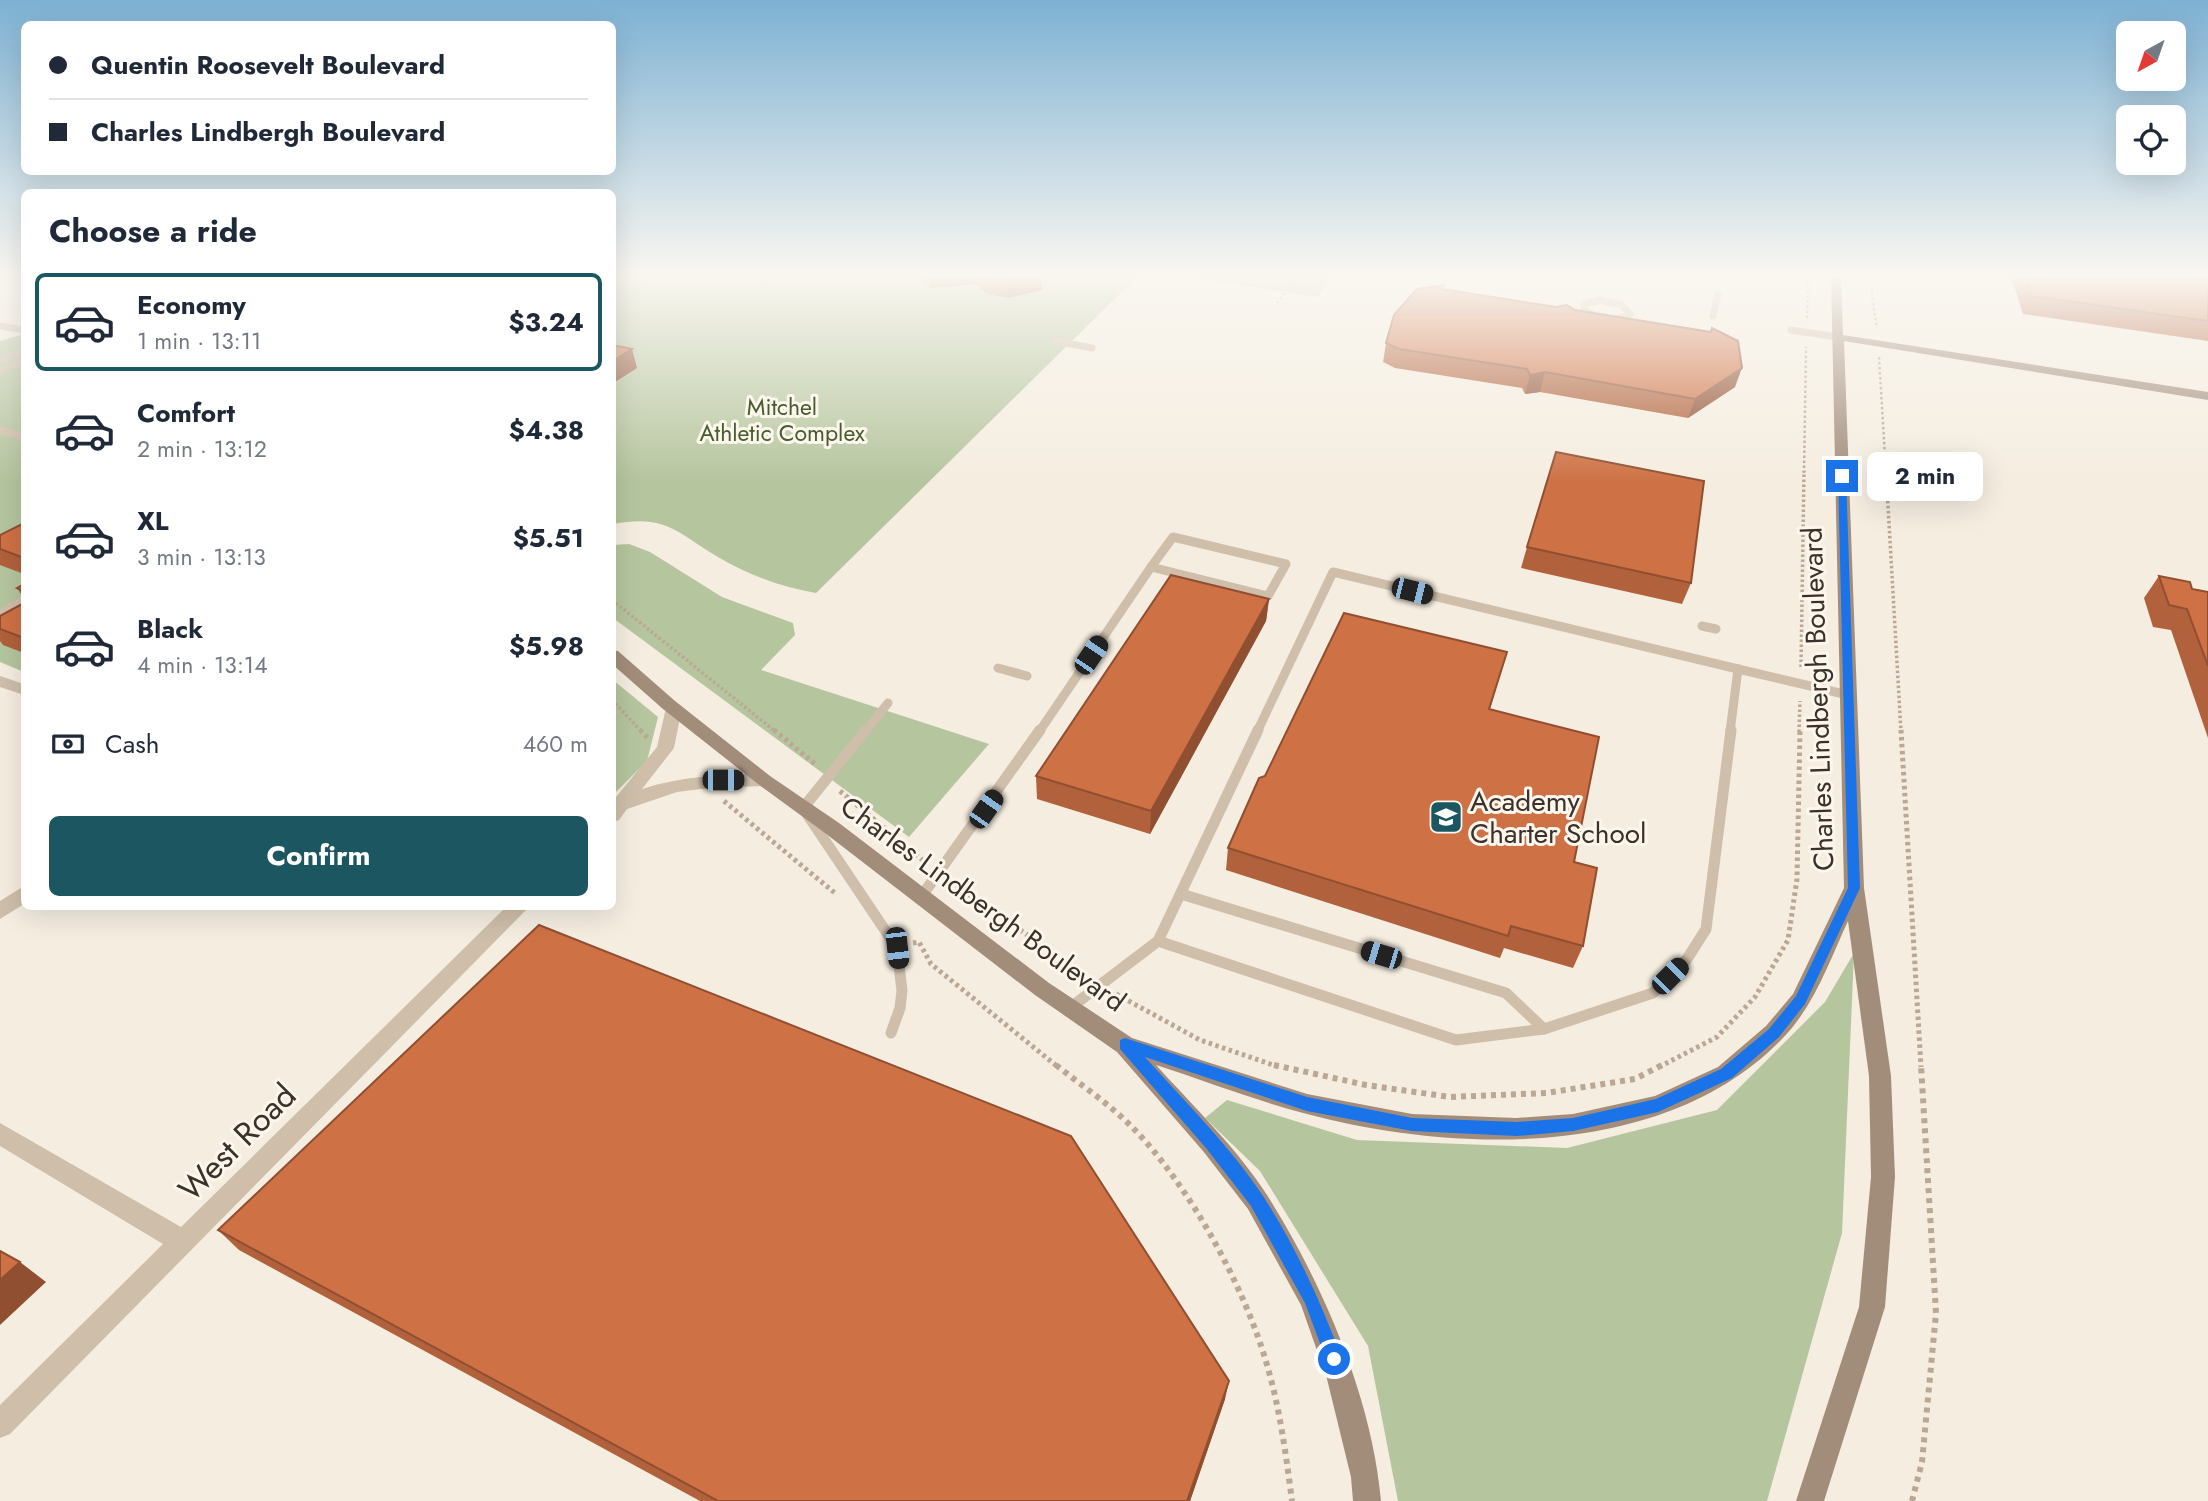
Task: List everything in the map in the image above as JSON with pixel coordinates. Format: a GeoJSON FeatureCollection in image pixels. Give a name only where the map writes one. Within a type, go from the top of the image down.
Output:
{"type":"FeatureCollection","features":[{"type":"Feature","properties":{"kind":"street","name":"Charles Lindbergh Boulevard"},"geometry":{"type":"LineString","coordinates":[[616,658],[764,780],[1042,989],[1125,1045],[1307,1104],[1412,1125],[1517,1129],[1573,1125],[1658,1106],[1726,1074],[1774,1033],[1801,1000],[1854,888],[1837,343]]}},
{"type":"Feature","properties":{"kind":"street"},"geometry":{"type":"LineString","coordinates":[[1874,343],[2208,396]]}},
{"type":"Feature","properties":{"kind":"street"},"geometry":{"type":"LineString","coordinates":[[0,430],[21,436]]}},
{"type":"Feature","properties":{"kind":"street"},"geometry":{"type":"LineString","coordinates":[[0,681],[21,689]]}},
{"type":"Feature","properties":{"kind":"street"},"geometry":{"type":"LineString","coordinates":[[619,809],[665,748],[674,708]]}},
{"type":"Feature","properties":{"kind":"street"},"geometry":{"type":"LineString","coordinates":[[619,809],[654,790],[702,780],[764,780]]}},
{"type":"Feature","properties":{"kind":"street"},"geometry":{"type":"LineString","coordinates":[[1810,1501],[1872,1307],[1883,1177],[1880,1076],[1854,888]]}},
{"type":"Feature","properties":{"kind":"street"},"geometry":{"type":"LineString","coordinates":[[0,911],[21,896]]}},
{"type":"Feature","properties":{"kind":"street","name":"West Road"},"geometry":{"type":"LineString","coordinates":[[0,1424],[516,910]]}},
{"type":"Feature","properties":{"kind":"street"},"geometry":{"type":"LineString","coordinates":[[1125,1045],[1211,1143],[1257,1201],[1312,1299],[1341,1379],[1365,1477],[1367,1501]]}},
{"type":"Feature","properties":{"kind":"street"},"geometry":{"type":"LineString","coordinates":[[0,1134],[183,1242]]}},
{"type":"Feature","properties":{"kind":"lane"},"geometry":{"type":"LineString","coordinates":[[1066,343],[1092,348]]}},
{"type":"Feature","properties":{"kind":"lane"},"geometry":{"type":"LineString","coordinates":[[0,361],[21,352]]}},
{"type":"Feature","properties":{"kind":"lane"},"geometry":{"type":"LineString","coordinates":[[0,355],[21,360]]}},
{"type":"Feature","properties":{"kind":"lane"},"geometry":{"type":"LineString","coordinates":[[0,371],[21,362]]}},
{"type":"Feature","properties":{"kind":"lane"},"geometry":{"type":"LineString","coordinates":[[921,897],[986,809],[1151,567],[1173,537],[1286,564],[1268,596],[1151,567]]}},
{"type":"Feature","properties":{"kind":"lane"},"geometry":{"type":"LineString","coordinates":[[1070,1008],[1158,941],[1333,572],[1848,695]]}},
{"type":"Feature","properties":{"kind":"lane"},"geometry":{"type":"LineString","coordinates":[[0,614],[21,602]]}},
{"type":"Feature","properties":{"kind":"lane"},"geometry":{"type":"LineString","coordinates":[[1702,626],[1716,629]]}},
{"type":"Feature","properties":{"kind":"lane"},"geometry":{"type":"LineString","coordinates":[[998,668],[1027,676]]}},
{"type":"Feature","properties":{"kind":"lane"},"geometry":{"type":"LineString","coordinates":[[1158,941],[1456,1040],[1544,1029],[1653,993],[1687,959],[1706,929],[1738,669]]}},
{"type":"Feature","properties":{"kind":"lane"},"geometry":{"type":"LineString","coordinates":[[887,704],[803,808],[897,948],[902,992],[900,1009],[891,1033]]}},
{"type":"Feature","properties":{"kind":"lane"},"geometry":{"type":"LineString","coordinates":[[1181,894],[1506,993],[1544,1029]]}},
{"type":"Feature","properties":{"kind":"path"},"geometry":{"type":"LineString","coordinates":[[616,603],[814,762],[844,794],[938,872],[1023,934],[1100,985],[1200,1040],[1284,1069],[1366,1085],[1450,1097],[1546,1093],[1635,1079],[1717,1037],[1755,997],[1788,940],[1797,879],[1807,343]]}},
{"type":"Feature","properties":{"kind":"path"},"geometry":{"type":"LineString","coordinates":[[1880,344],[1936,1313],[1922,1462],[1912,1501]]}},
{"type":"Feature","properties":{"kind":"path"},"geometry":{"type":"LineString","coordinates":[[616,704],[644,736],[665,748]]}},
{"type":"Feature","properties":{"kind":"path"},"geometry":{"type":"LineString","coordinates":[[702,780],[843,901]]}},
{"type":"Feature","properties":{"kind":"path"},"geometry":{"type":"LineString","coordinates":[[897,948],[919,942],[931,964],[1129,1124],[1162,1160],[1200,1219],[1241,1295],[1267,1363],[1283,1431],[1292,1501]]}},
{"type":"Feature","properties":{"kind":"green space"},"geometry":{"type":"Polygon","coordinates":[[[0,343],[21,343],[21,671],[0,662],[0,343]]]}},
{"type":"Feature","properties":{"kind":"green space","name":"Mitchel Athletic Complex"},"geometry":{"type":"Polygon","coordinates":[[[616,343],[1070,343],[816,593],[753,575],[670,527],[646,521],[616,524],[616,343]]]}},
{"type":"Feature","properties":{"kind":"green space"},"geometry":{"type":"Polygon","coordinates":[[[629,544],[650,552],[722,597],[793,623],[795,635],[761,670],[989,744],[909,837],[616,620],[616,545],[629,544]]]}},
{"type":"Feature","properties":{"kind":"green space"},"geometry":{"type":"Polygon","coordinates":[[[616,682],[658,717],[647,761],[616,792],[616,682]]]}},
{"type":"Feature","properties":{"kind":"green space"},"geometry":{"type":"Polygon","coordinates":[[[1854,953],[1842,1233],[1767,1501],[1398,1501],[1368,1346],[1260,1171],[1205,1118],[1227,1100],[1357,1140],[1567,1148],[1717,1110],[1825,1002],[1854,953]]]}},
{"type":"Feature","properties":{"kind":"building"},"geometry":{"type":"Polygon","coordinates":[[[1386,343],[1738,343],[1742,368],[1695,399],[1545,372],[1530,375],[1527,369],[1399,349],[1386,343]]]}},
{"type":"Feature","properties":{"kind":"building"},"geometry":{"type":"Polygon","coordinates":[[[616,346],[632,349],[616,359],[616,346]]]}},
{"type":"Feature","properties":{"kind":"building"},"geometry":{"type":"Polygon","coordinates":[[[1556,452],[1704,481],[1691,583],[1527,547],[1556,452]]]}},
{"type":"Feature","properties":{"kind":"building"},"geometry":{"type":"Polygon","coordinates":[[[21,524],[21,557],[0,549],[0,535],[21,524]]]}},
{"type":"Feature","properties":{"kind":"building"},"geometry":{"type":"Polygon","coordinates":[[[1171,575],[1269,599],[1151,811],[1036,776],[1171,575]]]}},
{"type":"Feature","properties":{"kind":"building"},"geometry":{"type":"Polygon","coordinates":[[[2159,576],[2190,582],[2192,589],[2208,592],[2208,666],[2187,609],[2169,605],[2159,576]]]}},
{"type":"Feature","properties":{"kind":"building"},"geometry":{"type":"Polygon","coordinates":[[[21,605],[21,637],[0,629],[0,616],[21,605]]]}},
{"type":"Feature","properties":{"kind":"building"},"geometry":{"type":"Polygon","coordinates":[[[1344,613],[1507,652],[1489,709],[1599,737],[1574,862],[1597,868],[1583,946],[1511,926],[1508,936],[1228,848],[1259,778],[1265,776],[1344,613]]]}},
{"type":"Feature","properties":{"kind":"building"},"geometry":{"type":"Polygon","coordinates":[[[539,925],[1071,1136],[1229,1381],[1187,1501],[718,1501],[218,1230],[539,925]]]}},
{"type":"Feature","properties":{"kind":"building"},"geometry":{"type":"Polygon","coordinates":[[[0,1251],[20,1262],[0,1280],[0,1251]]]}},
{"type":"Feature","properties":{"kind":"place","name":"Academy Charter School"},"geometry":{"type":"Point","coordinates":[1446,817]}},
{"type":"Feature","properties":{"kind":"route"},"geometry":{"type":"LineString","coordinates":[[1334,1359],[1312,1299],[1257,1201],[1211,1143],[1125,1045],[1307,1104],[1412,1125],[1517,1129],[1573,1125],[1658,1106],[1726,1074],[1774,1033],[1801,1000],[1854,888],[1842,476]]}}]}
